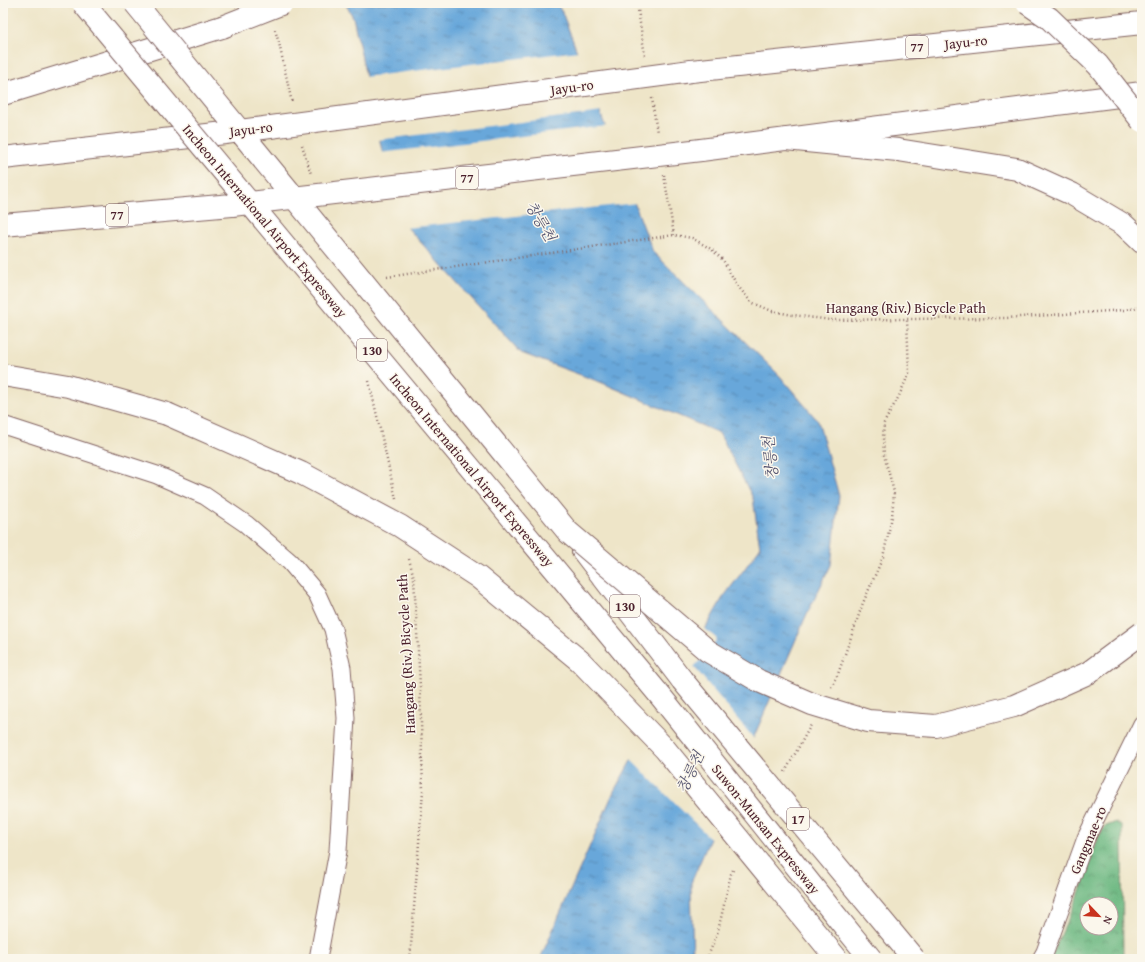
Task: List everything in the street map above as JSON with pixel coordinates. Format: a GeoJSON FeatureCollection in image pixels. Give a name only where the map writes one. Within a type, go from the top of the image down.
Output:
{"type":"FeatureCollection","features":[{"type":"Feature","properties":{"kind":"highway","name":"Incheon International Airport Expressway"},"geometry":{"type":"LineString","coordinates":[[83,3],[662,698]]}},
{"type":"Feature","properties":{"kind":"highway","name":"130"},"geometry":{"type":"LineString","coordinates":[[136,3],[568,532],[682,680]]}},
{"type":"Feature","properties":{"kind":"highway"},"geometry":{"type":"LineString","coordinates":[[3,94],[222,27],[283,3]]}},
{"type":"Feature","properties":{"kind":"highway"},"geometry":{"type":"LineString","coordinates":[[1027,3],[1048,18],[1098,65],[1142,120]]}},
{"type":"Feature","properties":{"kind":"highway","name":"Jayu-ro"},"geometry":{"type":"LineString","coordinates":[[3,158],[225,133],[691,71],[1142,23]]}},
{"type":"Feature","properties":{"kind":"highway","name":"77"},"geometry":{"type":"LineString","coordinates":[[3,225],[232,205],[702,150],[1142,93]]}},
{"type":"Feature","properties":{"kind":"highway"},"geometry":{"type":"LineString","coordinates":[[786,139],[898,150],[1017,169],[1072,194],[1124,225],[1142,242]]}},
{"type":"Feature","properties":{"kind":"highway"},"geometry":{"type":"LineString","coordinates":[[3,375],[68,386],[167,414],[301,473],[400,526],[484,582],[580,661],[665,749],[837,959]]}},
{"type":"Feature","properties":{"kind":"highway"},"geometry":{"type":"LineString","coordinates":[[568,532],[708,651],[759,681],[812,704],[868,721],[936,726],[1014,706],[1088,673],[1142,633]]}},
{"type":"Feature","properties":{"kind":"highway","name":"17"},"geometry":{"type":"LineString","coordinates":[[682,680],[914,959]]}},
{"type":"Feature","properties":{"kind":"highway","name":"Suwon-Munsan Expressway"},"geometry":{"type":"LineString","coordinates":[[662,698],[871,959]]}},
{"type":"Feature","properties":{"kind":"street"},"geometry":{"type":"LineString","coordinates":[[3,425],[157,475],[206,496],[246,524],[290,562],[317,594],[333,629],[342,668],[346,718],[338,851],[318,959]]}},
{"type":"Feature","properties":{"kind":"street","name":"Gangmae-ro"},"geometry":{"type":"LineString","coordinates":[[1041,959],[1048,945],[1086,838],[1142,724]]}},
{"type":"Feature","properties":{"kind":"path"},"geometry":{"type":"LineString","coordinates":[[637,3],[645,58]]}},
{"type":"Feature","properties":{"kind":"path"},"geometry":{"type":"LineString","coordinates":[[651,97],[658,135]]}},
{"type":"Feature","properties":{"kind":"path"},"geometry":{"type":"LineString","coordinates":[[664,174],[674,235]]}},
{"type":"Feature","properties":{"kind":"path","name":"Hangang (Riv.) Bicycle Path"},"geometry":{"type":"LineString","coordinates":[[414,273],[674,235],[692,238],[711,249],[722,260],[737,285],[751,302],[772,311],[831,320],[1006,318],[1124,310],[1142,307]]}},
{"type":"Feature","properties":{"kind":"path"},"geometry":{"type":"LineString","coordinates":[[831,688],[838,674],[882,557],[892,517],[894,492],[884,455],[883,436],[884,423],[900,396],[909,373],[907,319]]}},
{"type":"Feature","properties":{"kind":"path"},"geometry":{"type":"LineString","coordinates":[[369,381],[397,502]]}},
{"type":"Feature","properties":{"kind":"path","name":"Hangang (Riv.) Bicycle Path"},"geometry":{"type":"LineString","coordinates":[[409,555],[414,578],[420,678],[422,791],[410,959]]}},
{"type":"Feature","properties":{"kind":"path"},"geometry":{"type":"LineString","coordinates":[[783,777],[812,722]]}},
{"type":"Feature","properties":{"kind":"path"},"geometry":{"type":"LineString","coordinates":[[707,959],[718,931],[731,874],[734,867]]}},
{"type":"Feature","properties":{"kind":"green space"},"geometry":{"type":"Polygon","coordinates":[[[1116,822],[1122,827],[1123,959],[1050,959],[1077,899],[1098,838],[1104,827],[1116,822]]]}},
{"type":"Feature","properties":{"kind":"water","name":"창릉천"},"geometry":{"type":"Polygon","coordinates":[[[345,3],[556,3],[562,12],[653,252],[779,375],[818,421],[839,496],[831,565],[806,616],[691,883],[693,959],[540,959],[614,791],[722,599],[760,548],[753,498],[719,433],[600,382],[521,353],[396,215],[353,17],[345,3]]]}},
{"type":"Feature","properties":{"kind":"pier"},"geometry":{"type":"Polygon","coordinates":[[[579,51],[602,112],[377,140],[364,77],[579,51]]]}},
{"type":"Feature","properties":{"kind":"pier"},"geometry":{"type":"Polygon","coordinates":[[[607,126],[637,203],[405,228],[394,215],[380,153],[607,126]]]}},
{"type":"Feature","properties":{"kind":"pier"},"geometry":{"type":"Polygon","coordinates":[[[704,628],[717,639],[694,667],[755,740],[712,840],[630,759],[704,628]]]}}]}
